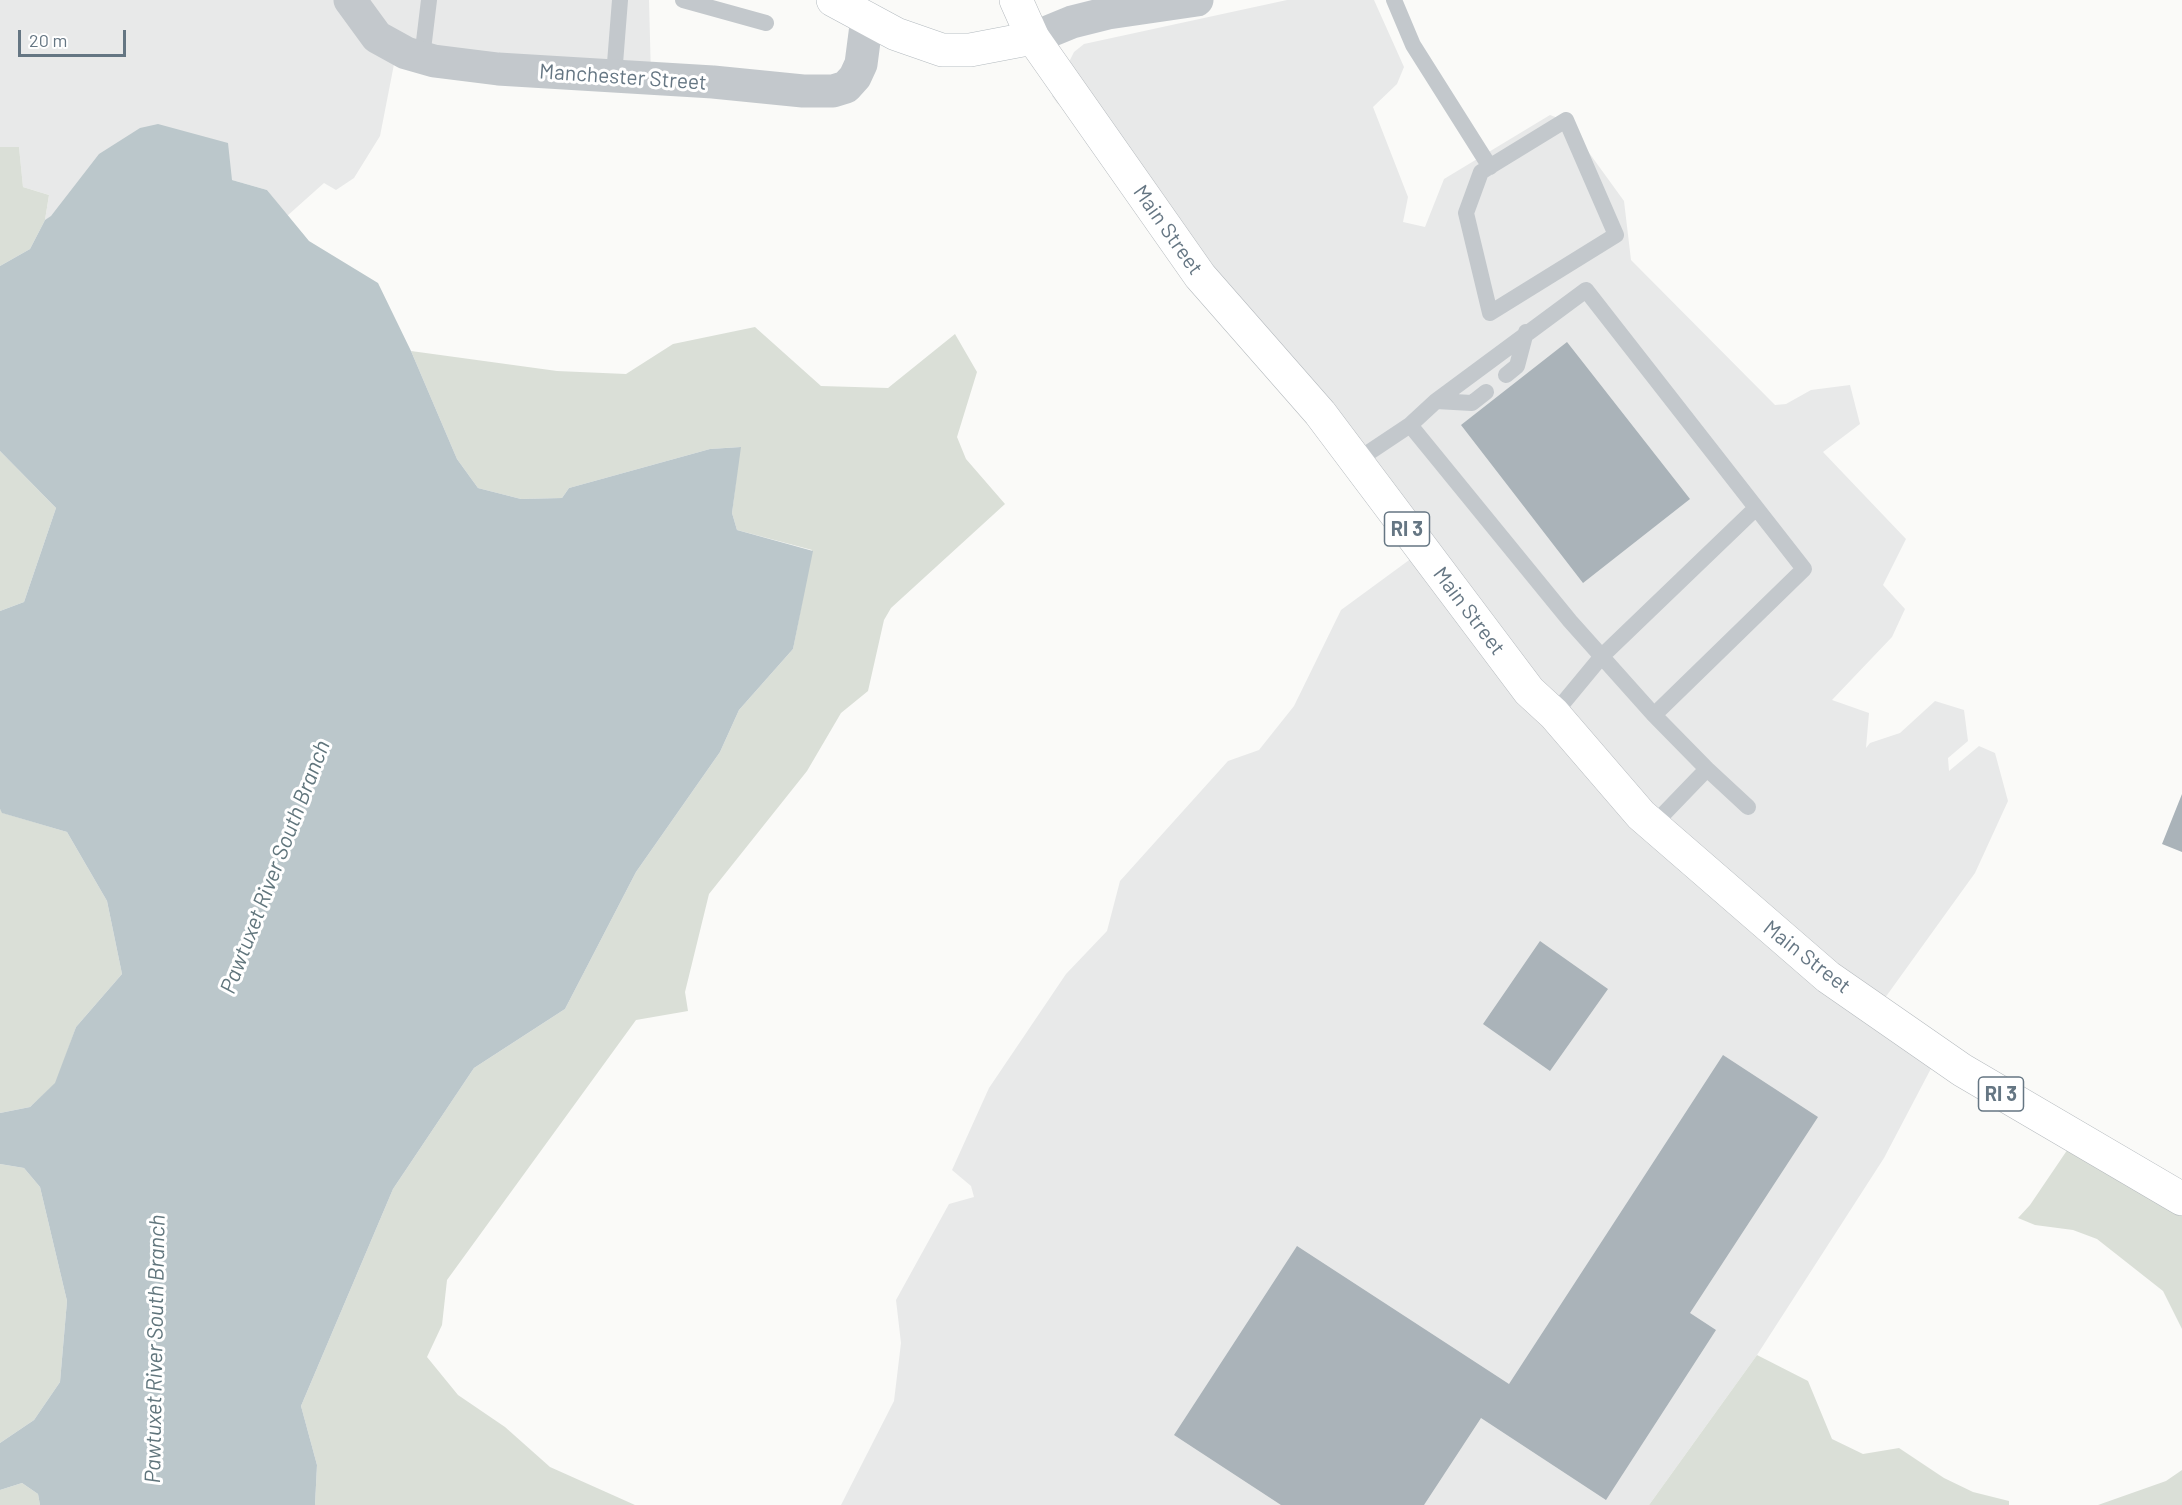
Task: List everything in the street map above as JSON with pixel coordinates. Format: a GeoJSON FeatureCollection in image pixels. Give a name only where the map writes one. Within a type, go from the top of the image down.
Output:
{"type":"FeatureCollection","features":[{"type":"Feature","properties":{"kind":"main road"},"geometry":{"type":"LineString","coordinates":[[833,0],[896,34],[942,50],[970,50],[1034,38]]}},
{"type":"Feature","properties":{"kind":"main road","name":"RI 3"},"geometry":{"type":"LineString","coordinates":[[1016,0],[1034,38]]}},
{"type":"Feature","properties":{"kind":"main road","name":"Main Street"},"geometry":{"type":"LineString","coordinates":[[1034,38],[1200,276],[1320,413],[1528,691],[1554,714],[1653,825],[1828,977],[1962,1070],[2182,1199]]}},
{"type":"Feature","properties":{"kind":"street","name":"Manchester Street"},"geometry":{"type":"LineString","coordinates":[[350,0],[377,38],[422,58],[498,69],[803,91],[833,91],[846,87],[855,77],[861,64],[867,18]]}},
{"type":"Feature","properties":{"kind":"street"},"geometry":{"type":"LineString","coordinates":[[1034,38],[1081,19],[1197,0]]}},
{"type":"Feature","properties":{"kind":"lane"},"geometry":{"type":"LineString","coordinates":[[422,58],[429,0]]}},
{"type":"Feature","properties":{"kind":"lane"},"geometry":{"type":"LineString","coordinates":[[614,76],[620,0]]}},
{"type":"Feature","properties":{"kind":"lane"},"geometry":{"type":"LineString","coordinates":[[683,0],[766,23]]}},
{"type":"Feature","properties":{"kind":"lane"},"geometry":{"type":"LineString","coordinates":[[1394,0],[1413,45],[1490,166]]}},
{"type":"Feature","properties":{"kind":"lane"},"geometry":{"type":"LineString","coordinates":[[1566,120],[1616,235],[1490,313],[1466,213],[1481,172],[1490,166],[1566,120]]}},
{"type":"Feature","properties":{"kind":"lane"},"geometry":{"type":"LineString","coordinates":[[1356,461],[1410,424],[1436,401],[1586,290],[1804,569],[1654,715]]}},
{"type":"Feature","properties":{"kind":"lane"},"geometry":{"type":"LineString","coordinates":[[1506,375],[1517,366],[1527,332]]}},
{"type":"Feature","properties":{"kind":"lane"},"geometry":{"type":"LineString","coordinates":[[1436,401],[1473,403],[1486,392]]}},
{"type":"Feature","properties":{"kind":"lane"},"geometry":{"type":"LineString","coordinates":[[1410,424],[1570,621],[1654,715],[1748,807]]}},
{"type":"Feature","properties":{"kind":"lane"},"geometry":{"type":"LineString","coordinates":[[1554,714],[1602,656],[1755,509]]}},
{"type":"Feature","properties":{"kind":"lane"},"geometry":{"type":"LineString","coordinates":[[1653,825],[1707,769]]}},
{"type":"Feature","properties":{"kind":"shaded area"},"geometry":{"type":"Polygon","coordinates":[[[0,0],[649,0],[651,77],[396,54],[380,136],[354,178],[336,190],[324,183],[287,216],[267,190],[232,180],[45,220],[49,195],[23,187],[19,147],[0,147],[0,0]]]}},
{"type":"Feature","properties":{"kind":"shaded area"},"geometry":{"type":"Polygon","coordinates":[[[1287,0],[1374,0],[1404,67],[1397,84],[1373,107],[1408,197],[1403,222],[1425,227],[1444,179],[1550,115],[1566,121],[1624,201],[1631,260],[1775,405],[1786,404],[1811,390],[1850,385],[1860,424],[1823,452],[1906,539],[1883,585],[1905,609],[1892,637],[1832,700],[1869,713],[1866,748],[1870,743],[1900,733],[1935,701],[1964,710],[1968,741],[1948,758],[1949,771],[1979,746],[1995,753],[2008,801],[1975,873],[1877,1009],[1936,1059],[1884,1158],[1757,1355],[1649,1505],[841,1505],[894,1401],[901,1343],[896,1300],[949,1204],[974,1197],[971,1186],[952,1170],[989,1088],[1066,974],[1107,931],[1120,881],[1228,761],[1259,750],[1294,706],[1341,610],[1416,555],[1110,149],[1052,96],[1074,52],[1084,44],[1287,0]]]}},
{"type":"Feature","properties":{"kind":"shaded area"},"geometry":{"type":"Polygon","coordinates":[[[0,147],[19,147],[23,187],[49,195],[45,220],[30,249],[0,266],[0,147]]]}},
{"type":"Feature","properties":{"kind":"shaded area"},"geometry":{"type":"Polygon","coordinates":[[[755,327],[821,386],[888,388],[955,334],[977,372],[957,437],[966,459],[1005,504],[891,608],[884,620],[868,691],[841,713],[807,771],[709,894],[685,992],[688,1011],[636,1020],[447,1280],[442,1325],[427,1357],[458,1395],[505,1427],[550,1467],[635,1505],[315,1505],[317,1465],[301,1406],[393,1189],[474,1068],[565,1009],[636,872],[720,752],[739,710],[793,649],[812,550],[737,530],[732,513],[740,447],[710,449],[569,488],[562,498],[521,499],[478,488],[457,459],[411,351],[557,371],[626,374],[673,344],[755,327]]]}},
{"type":"Feature","properties":{"kind":"shaded area"},"geometry":{"type":"Polygon","coordinates":[[[0,451],[56,508],[24,602],[0,611],[0,451]]]}},
{"type":"Feature","properties":{"kind":"shaded area"},"geometry":{"type":"Polygon","coordinates":[[[0,809],[3,813],[67,832],[107,901],[122,974],[76,1027],[56,1083],[30,1107],[0,1113],[0,809]]]}},
{"type":"Feature","properties":{"kind":"shaded area"},"geometry":{"type":"Polygon","coordinates":[[[2072,1143],[2182,1206],[2182,1329],[2163,1291],[2097,1239],[2073,1230],[2035,1225],[2018,1218],[2030,1205],[2072,1143]]]}},
{"type":"Feature","properties":{"kind":"shaded area"},"geometry":{"type":"Polygon","coordinates":[[[0,1164],[24,1168],[40,1187],[67,1301],[60,1382],[34,1420],[0,1443],[0,1164]]]}},
{"type":"Feature","properties":{"kind":"shaded area"},"geometry":{"type":"Polygon","coordinates":[[[1757,1355],[1808,1381],[1832,1439],[1863,1454],[1899,1448],[1944,1478],[1973,1492],[2009,1501],[2009,1505],[1649,1505],[1757,1355]]]}},
{"type":"Feature","properties":{"kind":"shaded area"},"geometry":{"type":"Polygon","coordinates":[[[2182,1470],[2182,1505],[2098,1505],[2166,1481],[2182,1470]]]}},
{"type":"Feature","properties":{"kind":"shaded area"},"geometry":{"type":"Polygon","coordinates":[[[22,1483],[38,1494],[40,1505],[0,1505],[0,1490],[22,1483]]]}},
{"type":"Feature","properties":{"kind":"water","name":"Pawtuxet River South Branch"},"geometry":{"type":"Polygon","coordinates":[[[158,124],[228,143],[232,180],[267,190],[309,241],[378,283],[411,351],[457,459],[478,488],[521,499],[562,498],[569,488],[710,449],[741,447],[732,513],[737,530],[813,551],[793,649],[739,710],[720,752],[636,872],[565,1009],[474,1068],[393,1189],[301,1406],[317,1465],[315,1505],[40,1505],[38,1494],[22,1483],[0,1490],[0,1443],[34,1420],[60,1382],[67,1301],[40,1187],[24,1168],[0,1164],[0,1113],[30,1107],[55,1083],[76,1027],[122,974],[107,901],[67,832],[2,813],[0,809],[0,611],[24,602],[56,508],[0,451],[0,266],[30,249],[45,220],[51,216],[99,154],[140,128],[158,124]]]}},
{"type":"Feature","properties":{"kind":"building"},"geometry":{"type":"Polygon","coordinates":[[[1567,342],[1690,499],[1583,583],[1461,425],[1567,342]]]}},
{"type":"Feature","properties":{"kind":"building"},"geometry":{"type":"Polygon","coordinates":[[[2182,794],[2182,852],[2162,844],[2182,794]]]}},
{"type":"Feature","properties":{"kind":"building"},"geometry":{"type":"Polygon","coordinates":[[[1540,941],[1608,989],[1550,1071],[1483,1024],[1540,941]]]}},
{"type":"Feature","properties":{"kind":"building"},"geometry":{"type":"Polygon","coordinates":[[[1723,1055],[1818,1117],[1690,1313],[1716,1330],[1606,1500],[1481,1418],[1424,1505],[1281,1505],[1174,1435],[1297,1246],[1509,1384],[1723,1055]]]}}]}
